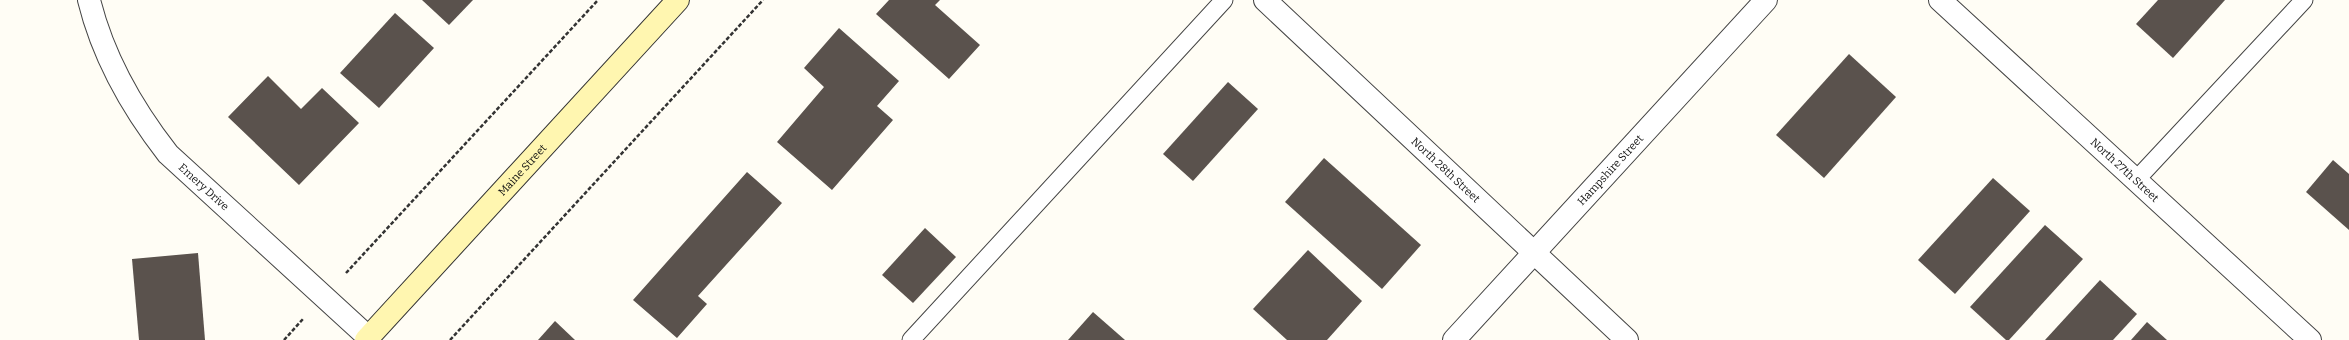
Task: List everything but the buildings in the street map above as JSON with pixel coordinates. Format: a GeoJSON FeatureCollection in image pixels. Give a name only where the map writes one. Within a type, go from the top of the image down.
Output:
{"type":"FeatureCollection","features":[{"type":"Feature","properties":{"kind":"street","name":"Emery Drive"},"geometry":{"type":"LineString","coordinates":[[89,0],[93,19],[114,70],[142,120],[168,154],[324,297],[367,339]]}},
{"type":"Feature","properties":{"kind":"street","name":"Maine Street"},"geometry":{"type":"LineString","coordinates":[[367,339],[678,0]]}},
{"type":"Feature","properties":{"kind":"street","name":"North 28th Street"},"geometry":{"type":"LineString","coordinates":[[1265,0],[1627,340]]}},
{"type":"Feature","properties":{"kind":"street","name":"Hampshire Street"},"geometry":{"type":"LineString","coordinates":[[1454,340],[1766,0]]}},
{"type":"Feature","properties":{"kind":"street","name":"North 27th Street"},"geometry":{"type":"LineString","coordinates":[[1940,0],[2310,340]]}},
{"type":"Feature","properties":{"kind":"lane"},"geometry":{"type":"LineString","coordinates":[[911,340],[1224,0]]}},
{"type":"Feature","properties":{"kind":"lane"},"geometry":{"type":"LineString","coordinates":[[2136,180],[2304,0]]}},
{"type":"Feature","properties":{"kind":"path"},"geometry":{"type":"LineString","coordinates":[[284,340],[598,0]]}},
{"type":"Feature","properties":{"kind":"path"},"geometry":{"type":"LineString","coordinates":[[450,340],[763,0]]}}]}
